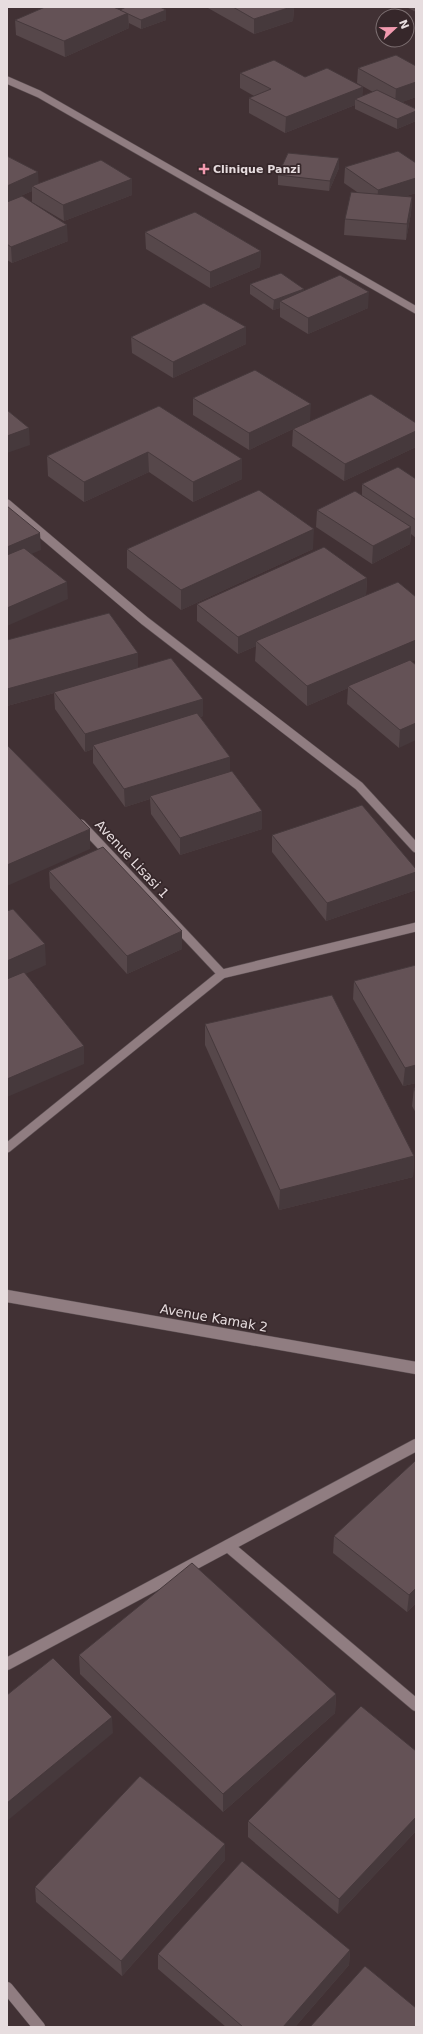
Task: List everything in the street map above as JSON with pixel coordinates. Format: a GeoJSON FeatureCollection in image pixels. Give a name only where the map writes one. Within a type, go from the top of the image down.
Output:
{"type":"FeatureCollection","features":[{"type":"Feature","properties":{"kind":"street"},"geometry":{"type":"LineString","coordinates":[[7,80],[39,94],[416,310]]}},
{"type":"Feature","properties":{"kind":"street"},"geometry":{"type":"LineString","coordinates":[[7,504],[145,621],[359,786],[416,848]]}},
{"type":"Feature","properties":{"kind":"street","name":"Avenue Lisasi 1"},"geometry":{"type":"LineString","coordinates":[[77,819],[222,974]]}},
{"type":"Feature","properties":{"kind":"street"},"geometry":{"type":"LineString","coordinates":[[7,1148],[222,974],[416,926]]}},
{"type":"Feature","properties":{"kind":"street","name":"Avenue Kamak 2"},"geometry":{"type":"LineString","coordinates":[[7,1296],[416,1368]]}},
{"type":"Feature","properties":{"kind":"street"},"geometry":{"type":"LineString","coordinates":[[7,1664],[416,1445]]}},
{"type":"Feature","properties":{"kind":"street"},"geometry":{"type":"LineString","coordinates":[[228,1546],[416,1705]]}},
{"type":"Feature","properties":{"kind":"street"},"geometry":{"type":"LineString","coordinates":[[7,1988],[39,2027]]}},
{"type":"Feature","properties":{"kind":"building"},"geometry":{"type":"Polygon","coordinates":[[[45,7],[113,7],[128,13],[64,41],[15,20],[45,7]]]}},
{"type":"Feature","properties":{"kind":"building"},"geometry":{"type":"Polygon","coordinates":[[[126,7],[160,7],[166,10],[141,20],[120,10],[126,7]]]}},
{"type":"Feature","properties":{"kind":"building"},"geometry":{"type":"Polygon","coordinates":[[[233,7],[291,7],[254,19],[233,7]]]}},
{"type":"Feature","properties":{"kind":"building"},"geometry":{"type":"Polygon","coordinates":[[[396,55],[416,66],[416,82],[396,89],[358,68],[396,55]]]}},
{"type":"Feature","properties":{"kind":"building"},"geometry":{"type":"Polygon","coordinates":[[[274,60],[305,77],[327,68],[363,87],[286,117],[249,98],[271,89],[240,73],[274,60]]]}},
{"type":"Feature","properties":{"kind":"building"},"geometry":{"type":"Polygon","coordinates":[[[377,90],[416,109],[416,111],[397,119],[355,99],[377,90]]]}},
{"type":"Feature","properties":{"kind":"building"},"geometry":{"type":"Polygon","coordinates":[[[398,151],[416,163],[416,178],[378,190],[345,167],[398,151]]]}},
{"type":"Feature","properties":{"kind":"building"},"geometry":{"type":"Polygon","coordinates":[[[288,153],[339,158],[330,181],[278,175],[288,153]]]}},
{"type":"Feature","properties":{"kind":"building"},"geometry":{"type":"Polygon","coordinates":[[[7,156],[38,172],[7,186],[7,156]]]}},
{"type":"Feature","properties":{"kind":"building"},"geometry":{"type":"Polygon","coordinates":[[[101,160],[132,179],[63,205],[32,186],[101,160]]]}},
{"type":"Feature","properties":{"kind":"building"},"geometry":{"type":"Polygon","coordinates":[[[351,192],[412,197],[407,224],[345,219],[351,192]]]}},
{"type":"Feature","properties":{"kind":"building"},"geometry":{"type":"Polygon","coordinates":[[[22,196],[67,225],[11,247],[7,244],[7,202],[22,196]]]}},
{"type":"Feature","properties":{"kind":"building"},"geometry":{"type":"Polygon","coordinates":[[[195,212],[261,251],[210,272],[145,232],[195,212]]]}},
{"type":"Feature","properties":{"kind":"building"},"geometry":{"type":"Polygon","coordinates":[[[281,273],[304,289],[274,300],[250,284],[281,273]]]}},
{"type":"Feature","properties":{"kind":"building"},"geometry":{"type":"Polygon","coordinates":[[[340,275],[369,292],[308,318],[280,301],[340,275]]]}},
{"type":"Feature","properties":{"kind":"building"},"geometry":{"type":"Polygon","coordinates":[[[204,303],[246,327],[173,362],[131,337],[204,303]]]}},
{"type":"Feature","properties":{"kind":"building"},"geometry":{"type":"Polygon","coordinates":[[[255,370],[311,404],[249,433],[193,398],[255,370]]]}},
{"type":"Feature","properties":{"kind":"building"},"geometry":{"type":"Polygon","coordinates":[[[371,394],[416,423],[416,431],[345,464],[293,429],[371,394]]]}},
{"type":"Feature","properties":{"kind":"building"},"geometry":{"type":"Polygon","coordinates":[[[159,406],[242,459],[193,482],[148,452],[84,482],[47,456],[159,406]]]}},
{"type":"Feature","properties":{"kind":"building"},"geometry":{"type":"Polygon","coordinates":[[[7,410],[29,428],[7,436],[7,410]]]}},
{"type":"Feature","properties":{"kind":"building"},"geometry":{"type":"Polygon","coordinates":[[[398,467],[416,479],[416,520],[362,484],[398,467]]]}},
{"type":"Feature","properties":{"kind":"building"},"geometry":{"type":"Polygon","coordinates":[[[259,490],[314,529],[181,590],[127,549],[259,490]]]}},
{"type":"Feature","properties":{"kind":"building"},"geometry":{"type":"Polygon","coordinates":[[[355,491],[411,527],[373,546],[317,510],[355,491]]]}},
{"type":"Feature","properties":{"kind":"building"},"geometry":{"type":"Polygon","coordinates":[[[7,506],[40,533],[7,547],[7,506]]]}},
{"type":"Feature","properties":{"kind":"building"},"geometry":{"type":"Polygon","coordinates":[[[324,547],[367,578],[238,637],[197,604],[324,547]]]}},
{"type":"Feature","properties":{"kind":"building"},"geometry":{"type":"Polygon","coordinates":[[[24,548],[67,582],[7,608],[7,555],[24,548]]]}},
{"type":"Feature","properties":{"kind":"building"},"geometry":{"type":"Polygon","coordinates":[[[398,582],[416,597],[416,640],[307,686],[256,641],[398,582]]]}},
{"type":"Feature","properties":{"kind":"building"},"geometry":{"type":"Polygon","coordinates":[[[109,613],[138,653],[7,689],[7,640],[109,613]]]}},
{"type":"Feature","properties":{"kind":"building"},"geometry":{"type":"Polygon","coordinates":[[[171,658],[203,699],[85,734],[54,692],[171,658]]]}},
{"type":"Feature","properties":{"kind":"building"},"geometry":{"type":"Polygon","coordinates":[[[410,660],[416,665],[416,723],[400,730],[348,686],[410,660]]]}},
{"type":"Feature","properties":{"kind":"building"},"geometry":{"type":"Polygon","coordinates":[[[197,713],[230,757],[124,789],[93,745],[197,713]]]}},
{"type":"Feature","properties":{"kind":"building"},"geometry":{"type":"Polygon","coordinates":[[[7,745],[90,829],[7,865],[7,745]]]}},
{"type":"Feature","properties":{"kind":"building"},"geometry":{"type":"Polygon","coordinates":[[[232,771],[262,811],[180,838],[150,796],[232,771]]]}},
{"type":"Feature","properties":{"kind":"building"},"geometry":{"type":"Polygon","coordinates":[[[362,805],[416,869],[416,872],[327,903],[272,835],[362,805]]]}},
{"type":"Feature","properties":{"kind":"building"},"geometry":{"type":"Polygon","coordinates":[[[103,847],[182,931],[127,956],[49,871],[103,847]]]}},
{"type":"Feature","properties":{"kind":"building"},"geometry":{"type":"Polygon","coordinates":[[[13,909],[45,944],[7,961],[7,911],[13,909]]]}},
{"type":"Feature","properties":{"kind":"building"},"geometry":{"type":"Polygon","coordinates":[[[416,965],[416,1065],[405,1068],[354,981],[416,965]]]}},
{"type":"Feature","properties":{"kind":"building"},"geometry":{"type":"Polygon","coordinates":[[[24,972],[84,1046],[7,1079],[7,979],[24,972]]]}},
{"type":"Feature","properties":{"kind":"building"},"geometry":{"type":"Polygon","coordinates":[[[332,995],[414,1156],[280,1190],[205,1024],[332,995]]]}},
{"type":"Feature","properties":{"kind":"building"},"geometry":{"type":"Polygon","coordinates":[[[415,1461],[416,1588],[409,1595],[334,1536],[415,1461]]]}},
{"type":"Feature","properties":{"kind":"building"},"geometry":{"type":"Polygon","coordinates":[[[192,1563],[336,1694],[223,1794],[79,1655],[192,1563]]]}},
{"type":"Feature","properties":{"kind":"building"},"geometry":{"type":"Polygon","coordinates":[[[53,1658],[112,1717],[7,1803],[7,1695],[53,1658]]]}},
{"type":"Feature","properties":{"kind":"building"},"geometry":{"type":"Polygon","coordinates":[[[361,1706],[416,1751],[416,1817],[339,1899],[248,1821],[361,1706]]]}},
{"type":"Feature","properties":{"kind":"building"},"geometry":{"type":"Polygon","coordinates":[[[140,1776],[225,1844],[121,1961],[35,1887],[140,1776]]]}},
{"type":"Feature","properties":{"kind":"building"},"geometry":{"type":"Polygon","coordinates":[[[242,1861],[350,1950],[283,2027],[243,2027],[158,1954],[242,1861]]]}},
{"type":"Feature","properties":{"kind":"building"},"geometry":{"type":"Polygon","coordinates":[[[365,1966],[416,2008],[416,2027],[310,2027],[365,1966]]]}},
{"type":"Feature","properties":{"kind":"place","name":"Clinique Panzi"},"geometry":{"type":"Point","coordinates":[204,169]}}]}
